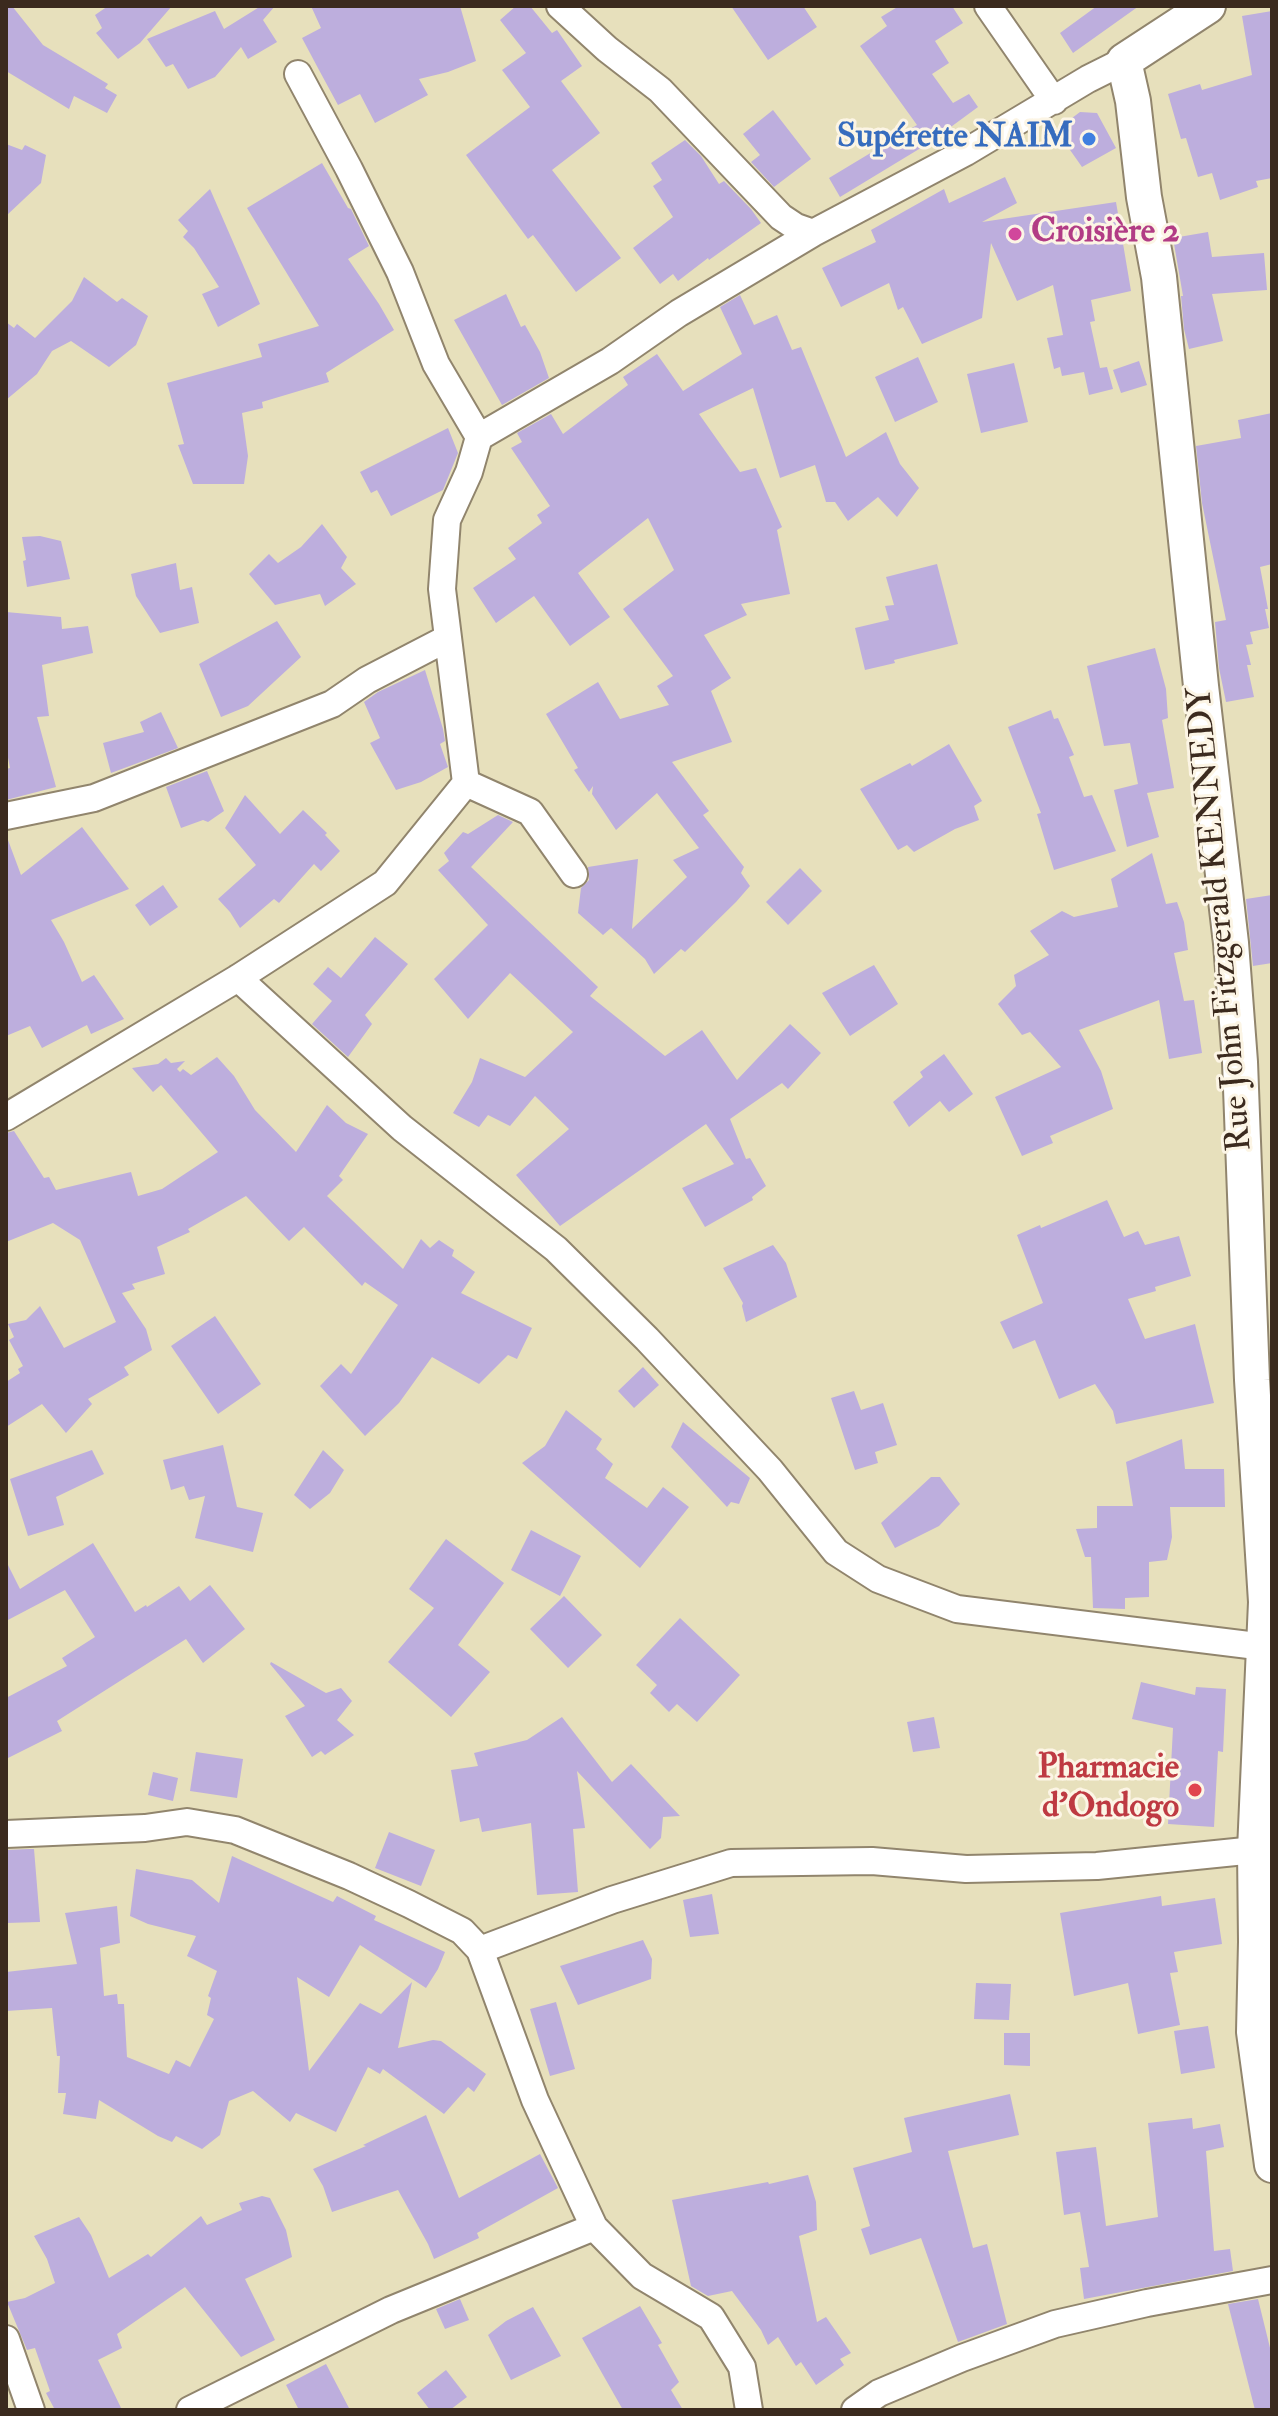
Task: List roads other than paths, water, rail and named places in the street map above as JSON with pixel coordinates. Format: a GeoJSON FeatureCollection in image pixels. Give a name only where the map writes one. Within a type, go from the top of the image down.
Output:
{"type":"FeatureCollection","features":[{"type":"Feature","properties":{"kind":"street"},"geometry":{"type":"LineString","coordinates":[[560,6],[607,49],[660,90],[781,217],[813,233]]}},
{"type":"Feature","properties":{"kind":"street"},"geometry":{"type":"LineString","coordinates":[[988,6],[1054,101]]}},
{"type":"Feature","properties":{"kind":"street"},"geometry":{"type":"LineString","coordinates":[[6,1117],[238,978],[385,883],[466,783],[442,589],[447,520],[469,472],[479,437],[610,361],[679,313],[813,233],[966,152],[1124,61],[1208,6]]}},
{"type":"Feature","properties":{"kind":"street","name":"Rue John Fitzgerald KENNEDY"},"geometry":{"type":"LineString","coordinates":[[1124,61],[1133,101],[1144,197],[1159,277],[1231,943],[1243,1125],[1252,1380],[1268,1552],[1261,1717],[1266,1784],[1255,1850],[1254,2032],[1272,2165]]}},
{"type":"Feature","properties":{"kind":"street"},"geometry":{"type":"LineString","coordinates":[[298,74],[400,272],[436,364],[479,437]]}},
{"type":"Feature","properties":{"kind":"street"},"geometry":{"type":"LineString","coordinates":[[6,816],[94,798],[332,704],[367,680],[448,638]]}},
{"type":"Feature","properties":{"kind":"street"},"geometry":{"type":"LineString","coordinates":[[466,783],[530,812],[574,874]]}},
{"type":"Feature","properties":{"kind":"street"},"geometry":{"type":"LineString","coordinates":[[238,978],[402,1128],[556,1249],[647,1339],[770,1470],[836,1552],[878,1579],[957,1609],[1265,1647]]}},
{"type":"Feature","properties":{"kind":"street"},"geometry":{"type":"LineString","coordinates":[[6,1834],[145,1828],[187,1822],[235,1830],[349,1876],[462,1931],[480,1950],[535,2100],[594,2227],[642,2276],[711,2317],[742,2367],[749,2410]]}},
{"type":"Feature","properties":{"kind":"street"},"geometry":{"type":"LineString","coordinates":[[480,1950],[612,1900],[731,1863],[872,1861],[966,1869],[1097,1866],[1255,1850]]}},
{"type":"Feature","properties":{"kind":"street"},"geometry":{"type":"LineString","coordinates":[[190,2410],[391,2310],[594,2227]]}},
{"type":"Feature","properties":{"kind":"street"},"geometry":{"type":"LineString","coordinates":[[855,2410],[879,2393],[1055,2324],[1272,2280]]}},
{"type":"Feature","properties":{"kind":"street"},"geometry":{"type":"LineString","coordinates":[[6,2339],[31,2410]]}},
{"type":"Feature","properties":{"kind":"place","name":"Supérette NAIM"},"geometry":{"type":"Point","coordinates":[1089,139]}},
{"type":"Feature","properties":{"kind":"place","name":"Croisière 2"},"geometry":{"type":"Point","coordinates":[1015,234]}},
{"type":"Feature","properties":{"kind":"place","name":"Pharmacie d'Ondogo"},"geometry":{"type":"Point","coordinates":[1195,1790]}}]}
